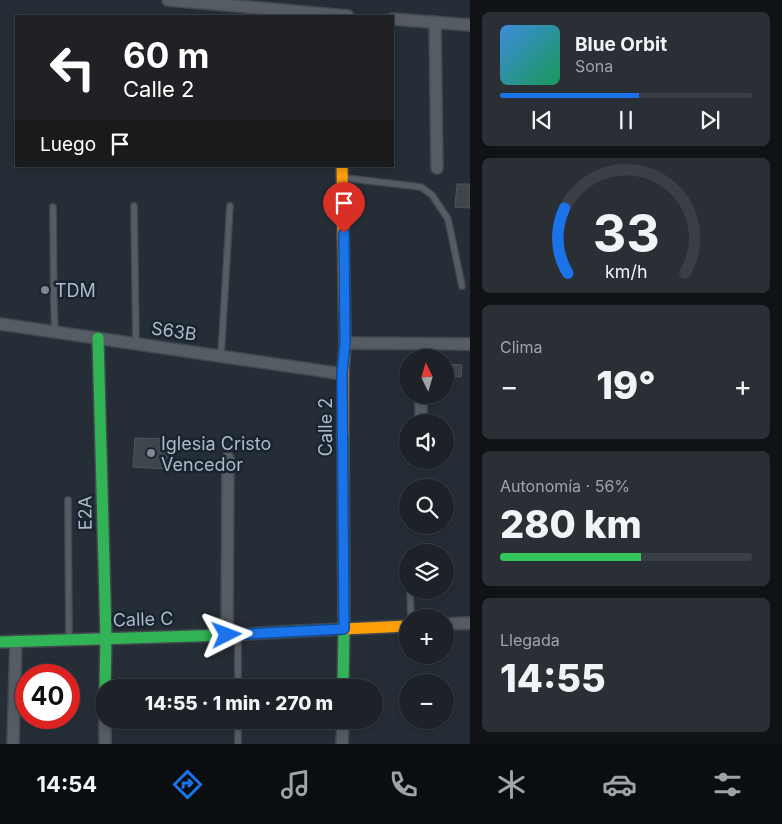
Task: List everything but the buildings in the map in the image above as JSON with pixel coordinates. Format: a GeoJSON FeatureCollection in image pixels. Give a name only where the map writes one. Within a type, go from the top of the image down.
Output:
{"type":"FeatureCollection","features":[{"type":"Feature","properties":{"kind":"street"},"geometry":{"type":"LineString","coordinates":[[168,0],[329,15]]}},
{"type":"Feature","properties":{"kind":"street"},"geometry":{"type":"LineString","coordinates":[[394,19],[470,25]]}},
{"type":"Feature","properties":{"kind":"street"},"geometry":{"type":"LineString","coordinates":[[435,22],[437,168]]}},
{"type":"Feature","properties":{"kind":"street","name":"Calle 2"},"geometry":{"type":"LineString","coordinates":[[343,172],[345,343],[342,374],[343,679]]}},
{"type":"Feature","properties":{"kind":"street","name":"S63B"},"geometry":{"type":"LineString","coordinates":[[0,324],[342,374]]}},
{"type":"Feature","properties":{"kind":"street","name":"E2A"},"geometry":{"type":"LineString","coordinates":[[98,338],[106,638],[105,679]]}},
{"type":"Feature","properties":{"kind":"street"},"geometry":{"type":"LineString","coordinates":[[345,343],[470,344]]}},
{"type":"Feature","properties":{"kind":"street"},"geometry":{"type":"LineString","coordinates":[[422,344],[422,349]]}},
{"type":"Feature","properties":{"kind":"street"},"geometry":{"type":"LineString","coordinates":[[228,458],[233,634]]}},
{"type":"Feature","properties":{"kind":"street"},"geometry":{"type":"LineString","coordinates":[[454,624],[470,623]]}},
{"type":"Feature","properties":{"kind":"street","name":"Calle C"},"geometry":{"type":"LineString","coordinates":[[0,642],[399,626]]}},
{"type":"Feature","properties":{"kind":"street"},"geometry":{"type":"LineString","coordinates":[[13,744],[16,641]]}},
{"type":"Feature","properties":{"kind":"street"},"geometry":{"type":"LineString","coordinates":[[105,729],[105,744]]}},
{"type":"Feature","properties":{"kind":"street"},"geometry":{"type":"LineString","coordinates":[[342,744],[343,729]]}},
{"type":"Feature","properties":{"kind":"lane"},"geometry":{"type":"LineString","coordinates":[[343,172],[421,187],[432,195],[448,219],[462,286]]}},
{"type":"Feature","properties":{"kind":"lane"},"geometry":{"type":"LineString","coordinates":[[134,206],[136,344]]}},
{"type":"Feature","properties":{"kind":"lane"},"geometry":{"type":"LineString","coordinates":[[221,356],[230,206]]}},
{"type":"Feature","properties":{"kind":"lane"},"geometry":{"type":"LineString","coordinates":[[53,207],[55,332]]}},
{"type":"Feature","properties":{"kind":"lane"},"geometry":{"type":"LineString","coordinates":[[68,500],[69,639]]}},
{"type":"Feature","properties":{"kind":"lane"},"geometry":{"type":"LineString","coordinates":[[233,634],[237,679]]}},
{"type":"Feature","properties":{"kind":"lane"},"geometry":{"type":"LineString","coordinates":[[238,729],[238,744]]}},
{"type":"Feature","properties":{"kind":"traffic: fast"},"geometry":{"type":"LineString","coordinates":[[98,338],[106,638],[105,679]]}},
{"type":"Feature","properties":{"kind":"traffic: fast"},"geometry":{"type":"LineString","coordinates":[[343,435],[343,679]]}},
{"type":"Feature","properties":{"kind":"traffic: fast"},"geometry":{"type":"LineString","coordinates":[[0,642],[301,631]]}},
{"type":"Feature","properties":{"kind":"traffic: slow"},"geometry":{"type":"LineString","coordinates":[[342,167],[345,343],[343,435]]}},
{"type":"Feature","properties":{"kind":"traffic: slow"},"geometry":{"type":"LineString","coordinates":[[301,631],[399,626]]}},
{"type":"Feature","properties":{"kind":"place","name":"TDM"},"geometry":{"type":"Point","coordinates":[45,290]}},
{"type":"Feature","properties":{"kind":"place","name":"Iglesia Cristo Vencedor"},"geometry":{"type":"Point","coordinates":[151,453]}},
{"type":"Feature","properties":{"kind":"route"},"geometry":{"type":"LineString","coordinates":[[227,635],[344,629],[342,374],[345,343],[344,233]]}}]}
